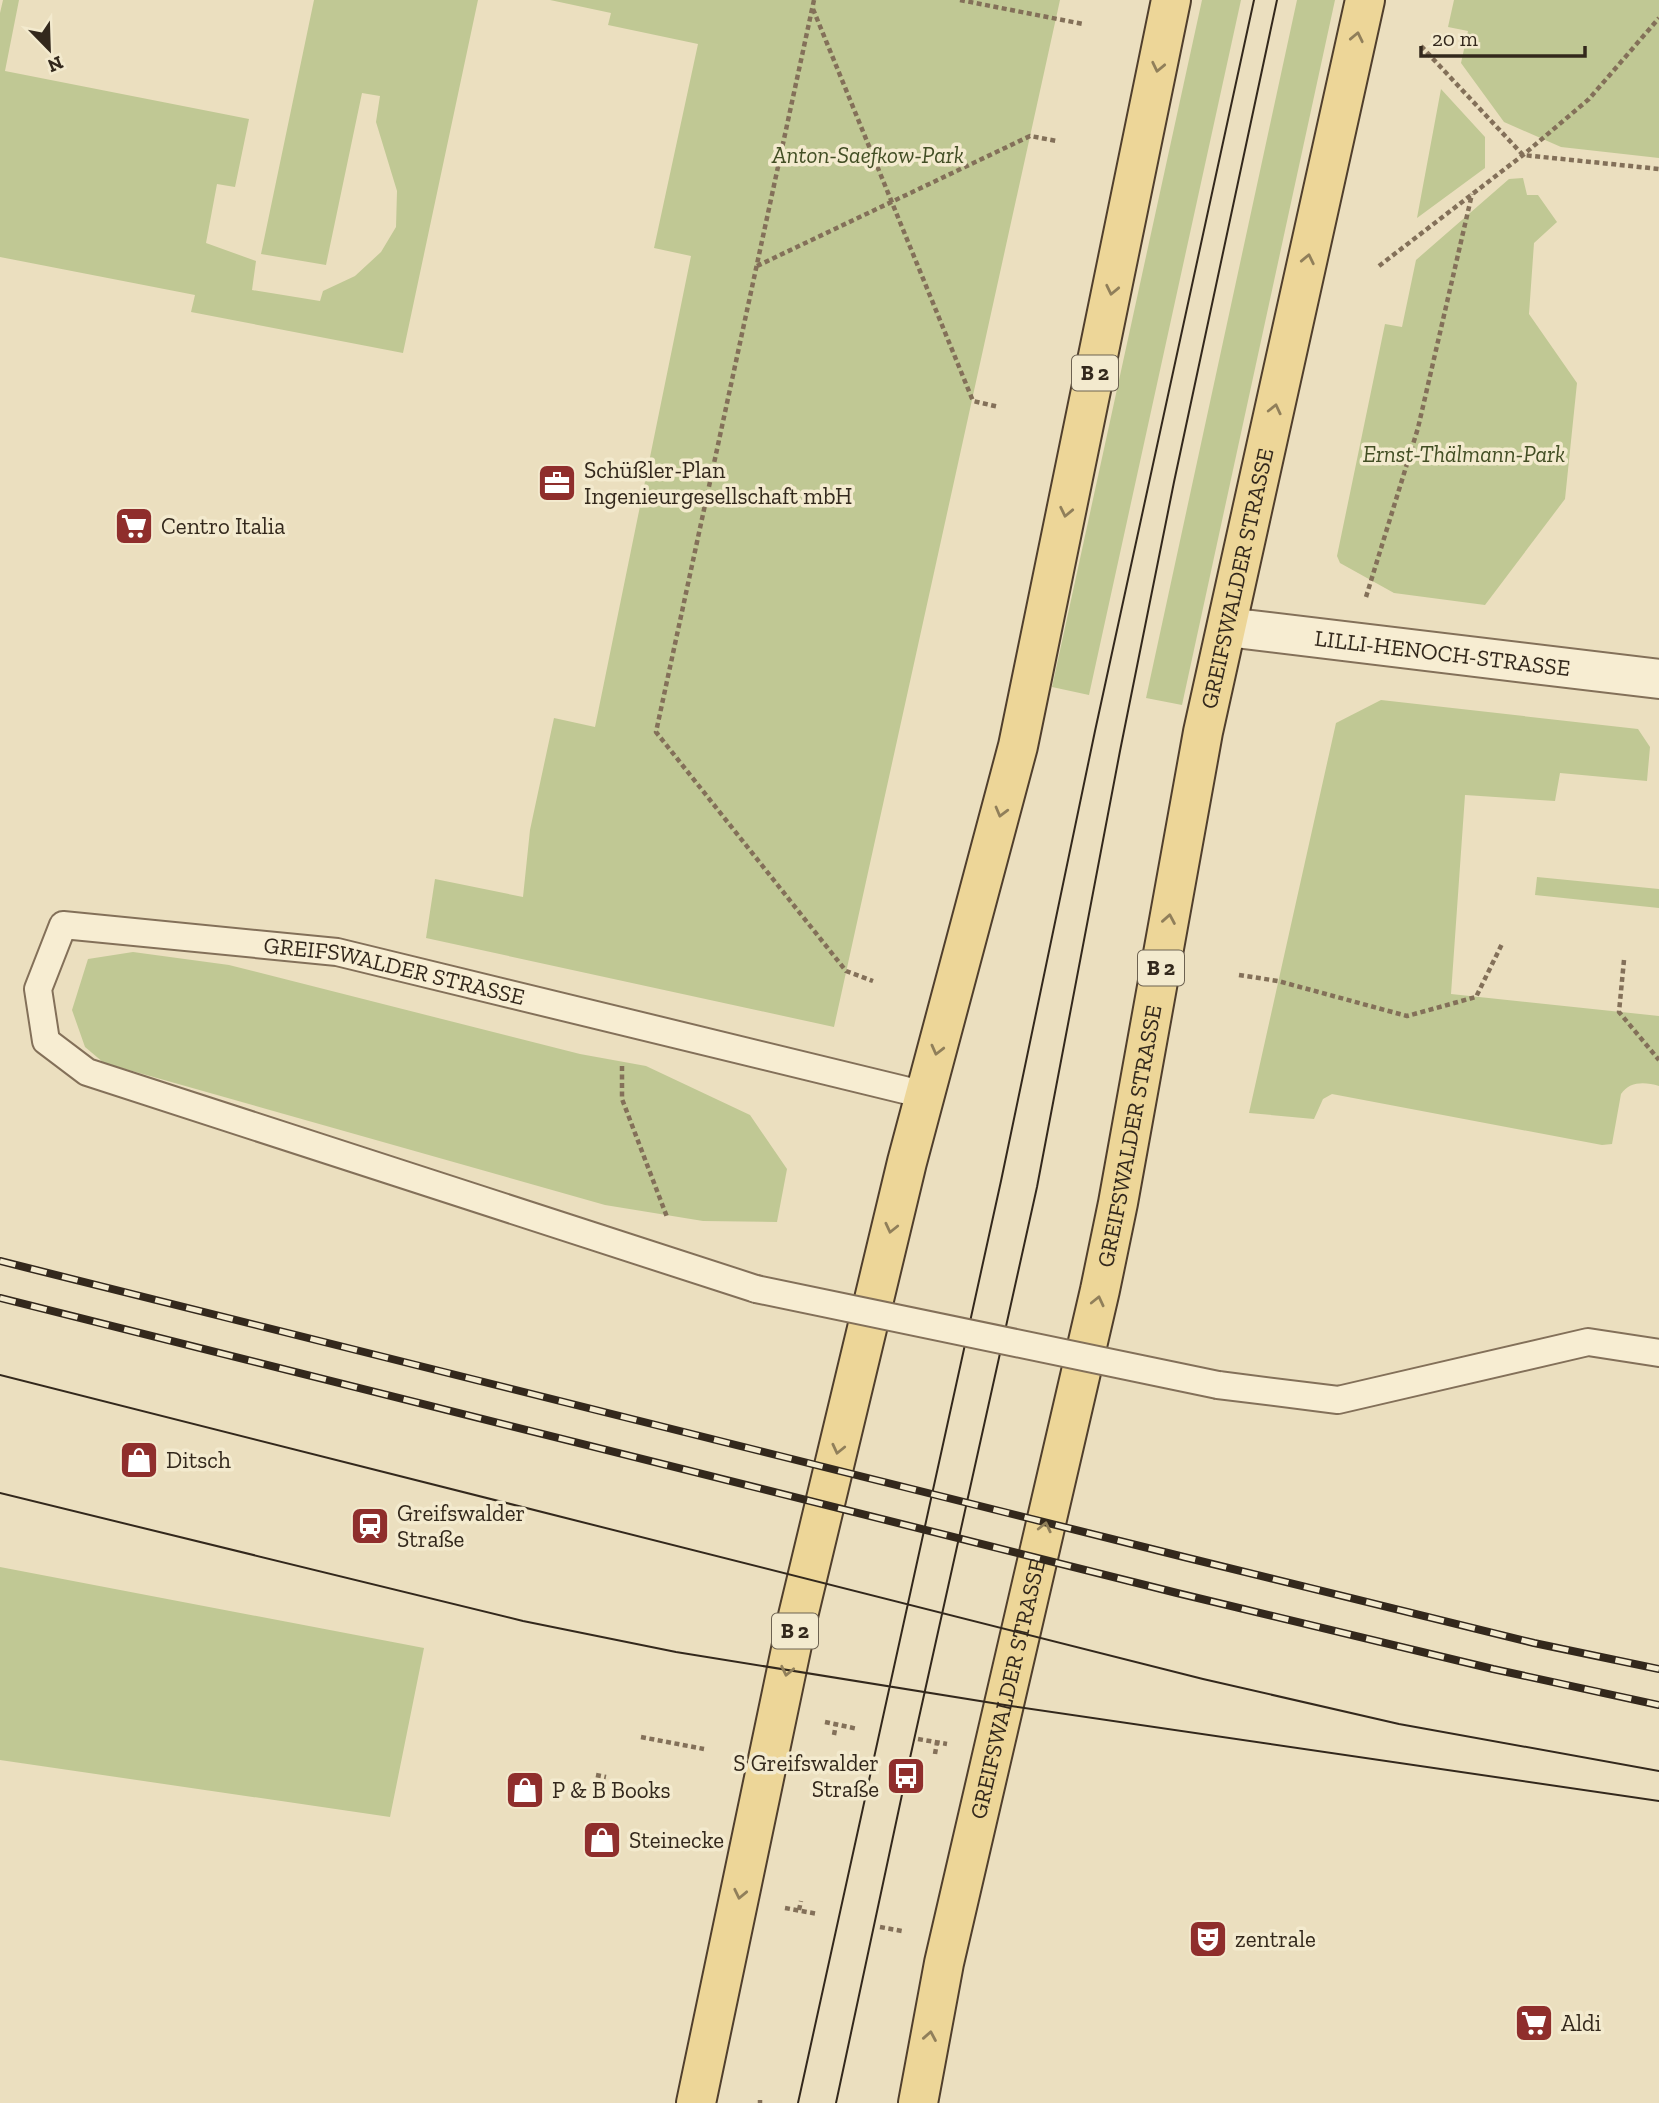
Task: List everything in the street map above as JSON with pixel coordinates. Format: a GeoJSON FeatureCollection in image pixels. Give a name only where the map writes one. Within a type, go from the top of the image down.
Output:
{"type":"FeatureCollection","features":[{"type":"Feature","properties":{"kind":"main road","name":"B 2"},"geometry":{"type":"LineString","coordinates":[[696,2103],[798,1616],[907,1162],[1018,746],[1171,0]]}},
{"type":"Feature","properties":{"kind":"main road","name":"GREIFSWALDER STRASSE"},"geometry":{"type":"LineString","coordinates":[[918,2103],[944,1963],[1103,1278],[1203,732],[1365,0]]}},
{"type":"Feature","properties":{"kind":"street","name":"LILLI-HENOCH-STRASSE"},"geometry":{"type":"LineString","coordinates":[[1227,627],[1659,679]]}},
{"type":"Feature","properties":{"kind":"lane","name":"GREIFSWALDER STRASSE"},"geometry":{"type":"LineString","coordinates":[[925,1095],[337,952],[63,925],[38,989],[46,1041],[88,1072],[756,1289],[1218,1385],[1338,1399],[1588,1342],[1659,1353]]}},
{"type":"Feature","properties":{"kind":"path"},"geometry":{"type":"LineString","coordinates":[[814,0],[656,732],[846,971],[873,981]]}},
{"type":"Feature","properties":{"kind":"path"},"geometry":{"type":"LineString","coordinates":[[960,0],[1083,24]]}},
{"type":"Feature","properties":{"kind":"path"},"geometry":{"type":"LineString","coordinates":[[812,8],[973,401],[999,407]]}},
{"type":"Feature","properties":{"kind":"path"},"geometry":{"type":"LineString","coordinates":[[1379,266],[1523,155],[1589,99],[1659,18]]}},
{"type":"Feature","properties":{"kind":"path"},"geometry":{"type":"LineString","coordinates":[[1421,46],[1523,155],[1659,169]]}},
{"type":"Feature","properties":{"kind":"path"},"geometry":{"type":"LineString","coordinates":[[757,266],[1030,136],[1057,141]]}},
{"type":"Feature","properties":{"kind":"path"},"geometry":{"type":"LineString","coordinates":[[1364,604],[1418,428],[1472,194]]}},
{"type":"Feature","properties":{"kind":"path"},"geometry":{"type":"LineString","coordinates":[[1239,975],[1278,981],[1407,1016],[1476,997],[1502,944]]}},
{"type":"Feature","properties":{"kind":"path"},"geometry":{"type":"LineString","coordinates":[[1624,960],[1619,1012],[1659,1060]]}},
{"type":"Feature","properties":{"kind":"path"},"geometry":{"type":"LineString","coordinates":[[622,1099],[665,1210]]}},
{"type":"Feature","properties":{"kind":"path"},"geometry":{"type":"LineString","coordinates":[[817,1721],[858,1729]]}},
{"type":"Feature","properties":{"kind":"path"},"geometry":{"type":"LineString","coordinates":[[834,1735],[836,1724]]}},
{"type":"Feature","properties":{"kind":"path"},"geometry":{"type":"LineString","coordinates":[[641,1737],[704,1749]]}},
{"type":"Feature","properties":{"kind":"path"},"geometry":{"type":"LineString","coordinates":[[918,1739],[958,1747]]}},
{"type":"Feature","properties":{"kind":"path"},"geometry":{"type":"LineString","coordinates":[[935,1754],[937,1742]]}},
{"type":"Feature","properties":{"kind":"path"},"geometry":{"type":"LineString","coordinates":[[596,1775],[606,1777]]}},
{"type":"Feature","properties":{"kind":"path"},"geometry":{"type":"LineString","coordinates":[[639,1836],[682,1844]]}},
{"type":"Feature","properties":{"kind":"path"},"geometry":{"type":"LineString","coordinates":[[799,1910],[801,1900]]}},
{"type":"Feature","properties":{"kind":"path"},"geometry":{"type":"LineString","coordinates":[[778,1907],[818,1914]]}},
{"type":"Feature","properties":{"kind":"green space"},"geometry":{"type":"Polygon","coordinates":[[[3,0],[19,0],[5,71],[249,119],[235,187],[217,184],[206,243],[256,261],[252,290],[320,301],[323,291],[355,276],[381,252],[396,227],[397,191],[376,122],[380,96],[362,93],[326,265],[261,254],[314,0],[478,0],[403,353],[191,312],[195,295],[0,257],[0,13],[3,0]]]}},
{"type":"Feature","properties":{"kind":"green space","name":"Anton-Saefkow-Park"},"geometry":{"type":"Polygon","coordinates":[[[550,0],[1060,0],[834,1027],[426,938],[435,879],[523,897],[530,830],[554,718],[595,727],[691,256],[654,248],[698,44],[608,25],[611,13],[550,0]]]}},
{"type":"Feature","properties":{"kind":"green space"},"geometry":{"type":"Polygon","coordinates":[[[1202,0],[1241,0],[1089,695],[1052,687],[1202,0]]]}},
{"type":"Feature","properties":{"kind":"green space"},"geometry":{"type":"Polygon","coordinates":[[[1297,0],[1335,0],[1182,705],[1146,698],[1297,0]]]}},
{"type":"Feature","properties":{"kind":"green space"},"geometry":{"type":"Polygon","coordinates":[[[1454,0],[1659,0],[1659,158],[1561,147],[1504,122],[1461,63],[1468,31],[1448,27],[1454,0]]]}},
{"type":"Feature","properties":{"kind":"green space"},"geometry":{"type":"Polygon","coordinates":[[[1441,89],[1485,137],[1485,168],[1417,218],[1441,89]]]}},
{"type":"Feature","properties":{"kind":"green space","name":"Ernst-Thälmann-Park"},"geometry":{"type":"Polygon","coordinates":[[[1523,178],[1527,195],[1538,195],[1557,222],[1534,243],[1529,314],[1577,383],[1565,499],[1485,605],[1394,593],[1340,563],[1337,556],[1385,324],[1402,327],[1416,260],[1509,179],[1523,178]]]}},
{"type":"Feature","properties":{"kind":"green space"},"geometry":{"type":"Polygon","coordinates":[[[1381,700],[1638,729],[1650,747],[1647,781],[1560,773],[1555,801],[1465,795],[1451,994],[1659,1016],[1659,1086],[1638,1084],[1621,1094],[1612,1144],[1602,1145],[1332,1094],[1323,1099],[1314,1119],[1249,1113],[1336,723],[1381,700]]]}},
{"type":"Feature","properties":{"kind":"green space"},"geometry":{"type":"Polygon","coordinates":[[[1537,877],[1659,889],[1659,908],[1535,895],[1537,877]]]}},
{"type":"Feature","properties":{"kind":"green space"},"geometry":{"type":"Polygon","coordinates":[[[133,952],[229,965],[580,1054],[646,1066],[750,1115],[787,1169],[777,1222],[703,1221],[605,1205],[104,1063],[85,1047],[72,1010],[88,959],[133,952]]]}},
{"type":"Feature","properties":{"kind":"green space"},"geometry":{"type":"Polygon","coordinates":[[[0,1567],[424,1648],[390,1817],[0,1760],[0,1567]]]}},
{"type":"Feature","properties":{"kind":"tram line"},"geometry":{"type":"LineString","coordinates":[[798,2103],[1001,1181],[1095,731],[1254,0]]}},
{"type":"Feature","properties":{"kind":"tram line"},"geometry":{"type":"LineString","coordinates":[[836,2103],[1037,1187],[1174,482],[1277,0]]}},
{"type":"Feature","properties":{"kind":"tram line"},"geometry":{"type":"LineString","coordinates":[[0,1375],[1203,1679],[1399,1724],[1659,1771]]}},
{"type":"Feature","properties":{"kind":"tram line"},"geometry":{"type":"LineString","coordinates":[[0,1493],[523,1621],[676,1652],[1011,1706],[1659,1801]]}},
{"type":"Feature","properties":{"kind":"railway"},"geometry":{"type":"LineString","coordinates":[[0,1261],[1184,1557],[1534,1643],[1659,1669]]}},
{"type":"Feature","properties":{"kind":"railway"},"geometry":{"type":"LineString","coordinates":[[0,1298],[1177,1593],[1493,1669],[1659,1705]]}},
{"type":"Feature","properties":{"kind":"place","name":"Schüßler-Plan Ingenieurgesellschaft mbH"},"geometry":{"type":"Point","coordinates":[557,483]}},
{"type":"Feature","properties":{"kind":"place","name":"Centro Italia"},"geometry":{"type":"Point","coordinates":[134,526]}},
{"type":"Feature","properties":{"kind":"place","name":"Ditsch"},"geometry":{"type":"Point","coordinates":[139,1460]}},
{"type":"Feature","properties":{"kind":"place","name":"Greifswalder Straße"},"geometry":{"type":"Point","coordinates":[370,1526]}},
{"type":"Feature","properties":{"kind":"place","name":"S Greifswalder Straße"},"geometry":{"type":"Point","coordinates":[906,1776]}},
{"type":"Feature","properties":{"kind":"place","name":"P & B Books"},"geometry":{"type":"Point","coordinates":[525,1790]}},
{"type":"Feature","properties":{"kind":"place","name":"Steinecke"},"geometry":{"type":"Point","coordinates":[602,1840]}},
{"type":"Feature","properties":{"kind":"place","name":"zentrale"},"geometry":{"type":"Point","coordinates":[1208,1939]}},
{"type":"Feature","properties":{"kind":"place","name":"Aldi"},"geometry":{"type":"Point","coordinates":[1534,2023]}}]}
